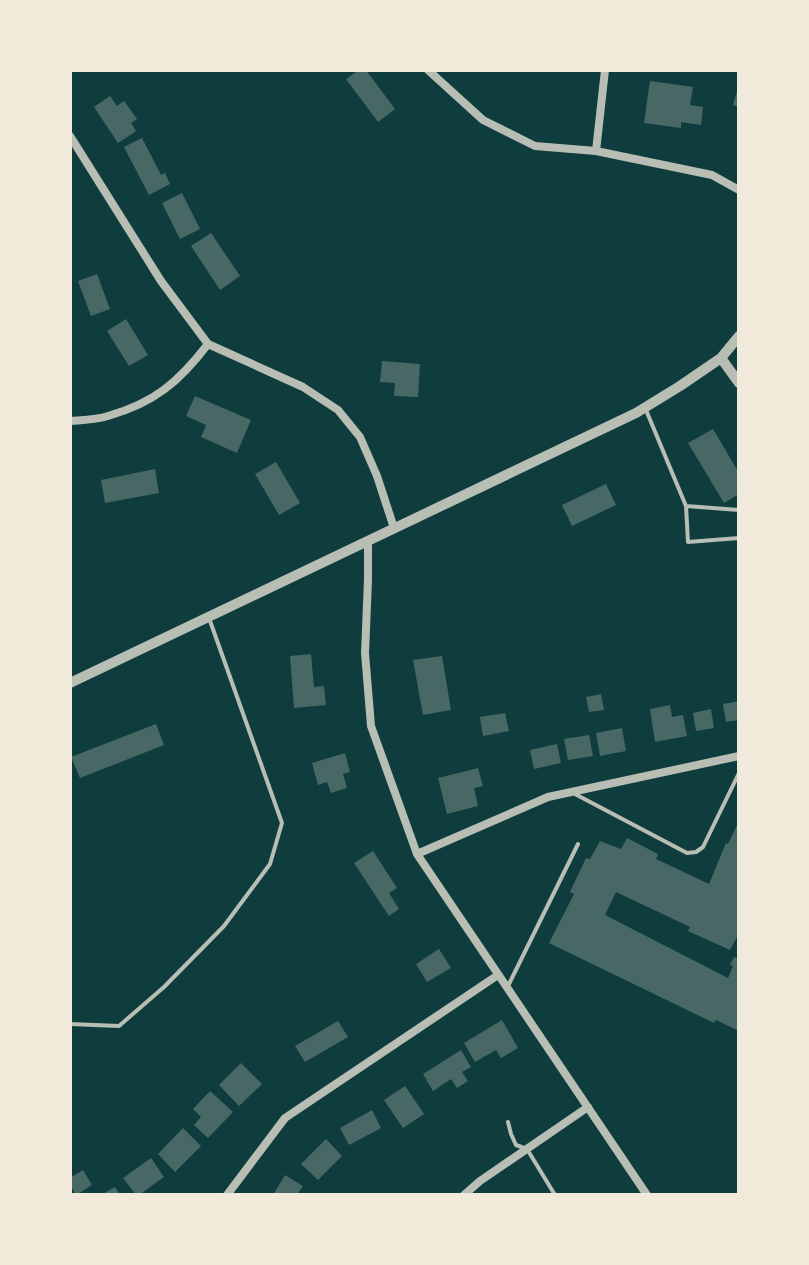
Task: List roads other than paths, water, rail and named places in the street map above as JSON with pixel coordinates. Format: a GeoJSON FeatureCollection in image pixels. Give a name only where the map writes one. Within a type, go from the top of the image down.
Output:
{"type":"FeatureCollection","features":[{"type":"Feature","properties":{"kind":"street"},"geometry":{"type":"LineString","coordinates":[[428,70],[483,120],[535,146],[596,151],[712,175],[739,190]]}},
{"type":"Feature","properties":{"kind":"street"},"geometry":{"type":"LineString","coordinates":[[596,151],[605,70]]}},
{"type":"Feature","properties":{"kind":"street"},"geometry":{"type":"LineString","coordinates":[[70,136],[161,281],[208,344],[303,387],[338,410],[360,437],[394,528]]}},
{"type":"Feature","properties":{"kind":"street"},"geometry":{"type":"LineString","coordinates":[[70,683],[645,408],[721,358],[739,336]]}},
{"type":"Feature","properties":{"kind":"street"},"geometry":{"type":"LineString","coordinates":[[70,421],[105,417],[151,400],[188,370],[208,344]]}},
{"type":"Feature","properties":{"kind":"street"},"geometry":{"type":"LineString","coordinates":[[721,358],[739,383]]}},
{"type":"Feature","properties":{"kind":"street"},"geometry":{"type":"LineString","coordinates":[[368,541],[365,653],[371,726],[417,854],[647,1195]]}},
{"type":"Feature","properties":{"kind":"street"},"geometry":{"type":"LineString","coordinates":[[417,854],[548,797],[739,756]]}},
{"type":"Feature","properties":{"kind":"street"},"geometry":{"type":"LineString","coordinates":[[227,1195],[285,1118],[498,975]]}},
{"type":"Feature","properties":{"kind":"street"},"geometry":{"type":"LineString","coordinates":[[464,1195],[588,1107]]}},
{"type":"Feature","properties":{"kind":"lane"},"geometry":{"type":"LineString","coordinates":[[645,408],[686,506],[688,542],[739,538]]}},
{"type":"Feature","properties":{"kind":"lane"},"geometry":{"type":"LineString","coordinates":[[686,506],[739,510]]}},
{"type":"Feature","properties":{"kind":"lane"},"geometry":{"type":"LineString","coordinates":[[70,1024],[119,1026],[164,987],[224,926],[270,864],[282,823],[208,616]]}},
{"type":"Feature","properties":{"kind":"lane"},"geometry":{"type":"LineString","coordinates":[[571,792],[687,853],[696,852],[703,847],[739,773]]}},
{"type":"Feature","properties":{"kind":"lane"},"geometry":{"type":"LineString","coordinates":[[507,988],[578,844]]}},
{"type":"Feature","properties":{"kind":"lane"},"geometry":{"type":"LineString","coordinates":[[508,1122],[516,1145],[527,1149],[555,1195]]}}]}
